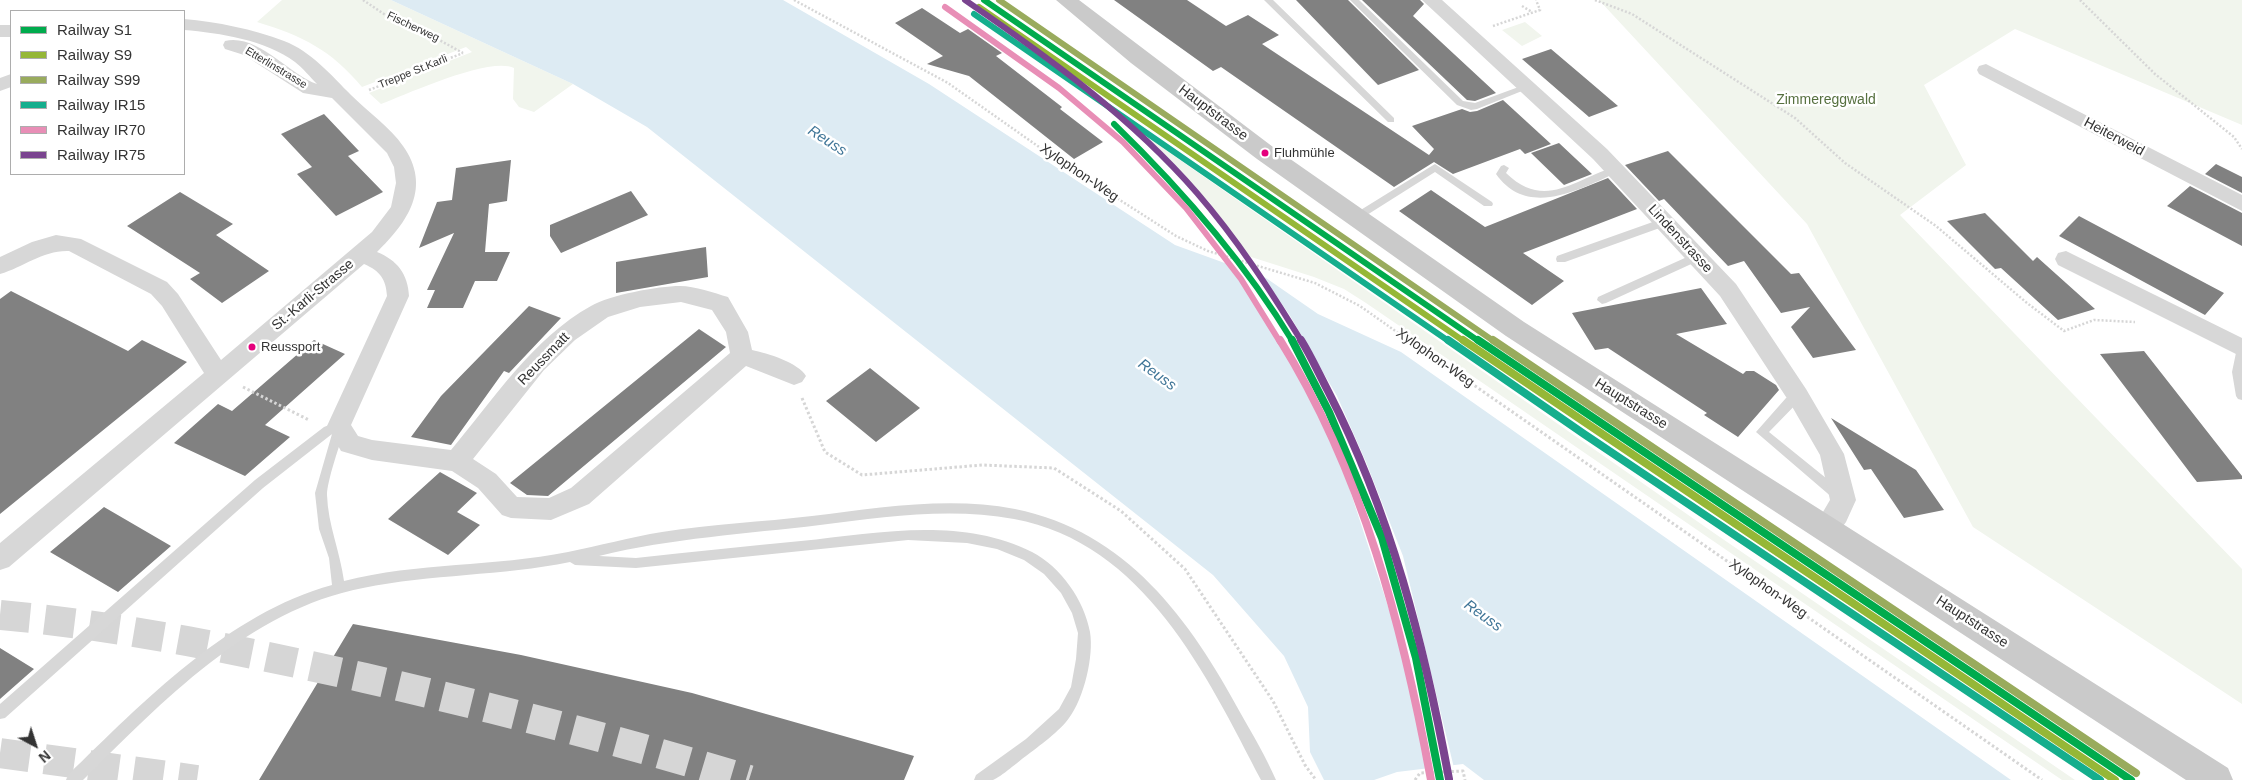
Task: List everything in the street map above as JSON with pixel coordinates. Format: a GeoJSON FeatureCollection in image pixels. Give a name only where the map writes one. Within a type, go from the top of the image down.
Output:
{"type":"FeatureCollection","features":[{"type":"Feature","properties":{"kind":"main road","name":"Hauptstrasse"},"geometry":{"type":"LineString","coordinates":[[1066,0],[1139,58],[1355,218],[1514,329],[2216,780]]}},
{"type":"Feature","properties":{"kind":"street","name":"Lindenstrasse"},"geometry":{"type":"LineString","coordinates":[[1431,0],[1615,170],[1728,290],[1798,396],[1832,454],[1843,500]]}},
{"type":"Feature","properties":{"kind":"street","name":"St.-Karli-Strasse"},"geometry":{"type":"LineString","coordinates":[[0,559],[227,379],[361,255],[391,224],[404,203],[407,185],[405,168],[395,149],[302,58],[279,45],[244,35],[185,25]]}},
{"type":"Feature","properties":{"kind":"street","name":"Etterlinstrasse"},"geometry":{"type":"LineString","coordinates":[[185,39],[215,39],[251,51],[310,89],[339,93]]}},
{"type":"Feature","properties":{"kind":"street","name":"Heiterweid"},"geometry":{"type":"LineString","coordinates":[[1986,70],[2242,204]]}},
{"type":"Feature","properties":{"kind":"street"},"geometry":{"type":"LineString","coordinates":[[0,266],[40,247],[56,242],[73,244],[159,288],[170,300],[227,379]]}},
{"type":"Feature","properties":{"kind":"street"},"geometry":{"type":"LineString","coordinates":[[361,255],[375,258],[388,266],[397,284],[398,296],[334,428],[350,444],[372,450],[457,461],[487,481],[511,507],[551,509],[580,496],[742,356],[762,361],[794,376]]}},
{"type":"Feature","properties":{"kind":"street"},"geometry":{"type":"LineString","coordinates":[[2066,259],[2242,348]]}},
{"type":"Feature","properties":{"kind":"street","name":"Reussmatt"},"geometry":{"type":"LineString","coordinates":[[457,461],[536,364],[567,334],[600,311],[640,299],[681,294],[720,303],[737,332],[742,356]]}},
{"type":"Feature","properties":{"kind":"street"},"geometry":{"type":"LineString","coordinates":[[1826,529],[1837,514],[1843,500]]}},
{"type":"Feature","properties":{"kind":"lane"},"geometry":{"type":"LineString","coordinates":[[1268,0],[1391,120]]}},
{"type":"Feature","properties":{"kind":"lane"},"geometry":{"type":"LineString","coordinates":[[1354,0],[1439,83],[1465,105],[1477,106],[1527,87]]}},
{"type":"Feature","properties":{"kind":"lane"},"geometry":{"type":"LineString","coordinates":[[1355,218],[1434,167],[1488,204]]}},
{"type":"Feature","properties":{"kind":"lane"},"geometry":{"type":"LineString","coordinates":[[1504,168],[1501,174],[1508,183],[1524,194],[1540,196],[1558,194],[1615,170]]}},
{"type":"Feature","properties":{"kind":"lane"},"geometry":{"type":"LineString","coordinates":[[1562,259],[1664,222]]}},
{"type":"Feature","properties":{"kind":"lane"},"geometry":{"type":"LineString","coordinates":[[1602,300],[1696,257]]}},
{"type":"Feature","properties":{"kind":"lane"},"geometry":{"type":"LineString","coordinates":[[2242,348],[2236,367],[2238,386],[2242,396]]}},
{"type":"Feature","properties":{"kind":"lane"},"geometry":{"type":"LineString","coordinates":[[1798,396],[1790,401],[1762,432],[1843,500]]}},
{"type":"Feature","properties":{"kind":"lane"},"geometry":{"type":"LineString","coordinates":[[334,428],[321,493],[325,529],[335,558],[339,588]]}},
{"type":"Feature","properties":{"kind":"lane"},"geometry":{"type":"LineString","coordinates":[[0,713],[259,484],[334,428]]}},
{"type":"Feature","properties":{"kind":"lane"},"geometry":{"type":"LineString","coordinates":[[73,780],[147,710],[225,645],[261,622],[299,602],[339,588],[385,579],[558,559],[644,541],[905,512],[960,508],[1008,513],[1044,522],[1077,534],[1106,552],[1132,573],[1159,600],[1209,669],[1269,780]]}},
{"type":"Feature","properties":{"kind":"lane"},"geometry":{"type":"LineString","coordinates":[[558,559],[636,563],[908,535],[967,538],[998,544],[1028,556],[1048,570],[1066,589],[1078,611],[1084,633],[1083,660],[1077,688],[1064,714],[1031,744],[980,780]]}},
{"type":"Feature","properties":{"kind":"path","name":"Fischerweg"},"geometry":{"type":"LineString","coordinates":[[363,0],[392,20],[421,30],[464,53]]}},
{"type":"Feature","properties":{"kind":"path","name":"Xylophon-Weg"},"geometry":{"type":"LineString","coordinates":[[794,0],[948,82],[1059,161],[1176,236],[1208,251],[1315,283],[1360,306],[2042,780]]}},
{"type":"Feature","properties":{"kind":"path"},"geometry":{"type":"LineString","coordinates":[[1495,25],[1540,10],[1536,0]]}},
{"type":"Feature","properties":{"kind":"path"},"geometry":{"type":"LineString","coordinates":[[1595,0],[1632,14],[1795,118],[1845,163],[1936,226],[2027,303],[2064,331],[2094,320]]}},
{"type":"Feature","properties":{"kind":"path"},"geometry":{"type":"LineString","coordinates":[[2080,0],[2156,74],[2234,138],[2242,149]]}},
{"type":"Feature","properties":{"kind":"path"},"geometry":{"type":"LineString","coordinates":[[1522,6],[1533,12]]}},
{"type":"Feature","properties":{"kind":"path","name":"Treppe St.Karli"},"geometry":{"type":"LineString","coordinates":[[364,92],[464,53]]}},
{"type":"Feature","properties":{"kind":"path"},"geometry":{"type":"LineString","coordinates":[[794,376],[825,452],[862,476],[982,465],[1054,468],[1120,511],[1185,569],[1273,701],[1305,765],[1316,780]]}},
{"type":"Feature","properties":{"kind":"path"},"geometry":{"type":"LineString","coordinates":[[227,379],[334,428]]}},
{"type":"Feature","properties":{"kind":"path"},"geometry":{"type":"LineString","coordinates":[[1415,780],[1420,773],[1463,771],[1464,780]]}},
{"type":"Feature","properties":{"kind":"green space"},"geometry":{"type":"Polygon","coordinates":[[[282,0],[391,0],[573,84],[534,112],[519,107],[513,99],[514,68],[502,66],[487,67],[468,71],[381,104],[369,93],[472,52],[466,47],[362,87],[339,63],[315,46],[288,33],[257,22],[282,0]]]}},
{"type":"Feature","properties":{"kind":"green space","name":"Zimmereggwald"},"geometry":{"type":"Polygon","coordinates":[[[1599,0],[2242,0],[2242,125],[2015,29],[1924,85],[1966,165],[1900,215],[2242,569],[2242,704],[1973,527],[1807,224],[1599,0]]]}},
{"type":"Feature","properties":{"kind":"green space"},"geometry":{"type":"Polygon","coordinates":[[[1525,22],[1542,36],[1522,46],[1502,30],[1525,22]]]}},
{"type":"Feature","properties":{"kind":"green space"},"geometry":{"type":"Polygon","coordinates":[[[1147,137],[1714,533],[2075,780],[2062,780],[1344,289],[1314,277],[1248,256],[1210,203],[1147,137]]]}},
{"type":"Feature","properties":{"kind":"water","name":"Reuss"},"geometry":{"type":"Polygon","coordinates":[[[391,0],[783,0],[929,84],[1175,245],[1266,278],[1318,314],[1401,352],[2011,780],[1484,780],[1463,764],[1397,772],[1374,780],[1324,780],[1310,752],[1308,707],[1284,656],[1213,575],[647,127],[573,84],[391,0]]]}},
{"type":"Feature","properties":{"kind":"pier"},"geometry":{"type":"Polygon","coordinates":[[[1226,261],[1260,273],[1289,314],[1337,396],[1366,462],[1403,556],[1454,768],[1427,771],[1399,640],[1342,466],[1315,402],[1268,321],[1226,261]]]}},
{"type":"Feature","properties":{"kind":"building"},"geometry":{"type":"Polygon","coordinates":[[[1114,0],[1187,0],[1226,26],[1248,15],[1279,35],[1262,44],[1429,155],[1434,149],[1412,126],[1462,109],[1470,112],[1477,111],[1503,100],[1551,144],[1525,154],[1520,149],[1453,174],[1434,162],[1394,187],[1221,67],[1213,71],[1114,0]]]}},
{"type":"Feature","properties":{"kind":"building"},"geometry":{"type":"Polygon","coordinates":[[[1296,0],[1348,0],[1419,70],[1378,85],[1296,0]]]}},
{"type":"Feature","properties":{"kind":"building"},"geometry":{"type":"Polygon","coordinates":[[[1362,0],[1420,0],[1424,4],[1413,16],[1496,93],[1475,101],[1467,100],[1362,0]]]}},
{"type":"Feature","properties":{"kind":"building"},"geometry":{"type":"Polygon","coordinates":[[[922,8],[960,33],[968,29],[1002,53],[996,56],[1062,107],[1060,109],[1103,142],[1074,159],[969,76],[927,64],[943,56],[895,23],[922,8]]]}},
{"type":"Feature","properties":{"kind":"building"},"geometry":{"type":"Polygon","coordinates":[[[1551,49],[1618,106],[1589,117],[1522,59],[1551,49]]]}},
{"type":"Feature","properties":{"kind":"building"},"geometry":{"type":"Polygon","coordinates":[[[324,114],[359,151],[348,156],[383,192],[336,216],[297,174],[312,167],[281,134],[324,114]]]}},
{"type":"Feature","properties":{"kind":"building"},"geometry":{"type":"Polygon","coordinates":[[[1559,143],[1592,174],[1564,185],[1531,153],[1559,143]]]}},
{"type":"Feature","properties":{"kind":"building"},"geometry":{"type":"Polygon","coordinates":[[[1668,151],[1791,274],[1799,273],[1856,350],[1813,358],[1791,327],[1810,307],[1781,313],[1744,261],[1728,266],[1664,199],[1659,201],[1625,165],[1668,151]]]}},
{"type":"Feature","properties":{"kind":"building"},"geometry":{"type":"Polygon","coordinates":[[[511,160],[507,201],[489,204],[485,252],[510,252],[497,281],[475,281],[463,308],[427,308],[435,290],[427,290],[454,233],[419,248],[437,202],[452,200],[456,168],[511,160]]]}},
{"type":"Feature","properties":{"kind":"building"},"geometry":{"type":"Polygon","coordinates":[[[2216,164],[2242,177],[2242,193],[2205,174],[2216,164]]]}},
{"type":"Feature","properties":{"kind":"building"},"geometry":{"type":"Polygon","coordinates":[[[1608,178],[1637,209],[1523,253],[1564,281],[1532,305],[1399,211],[1431,190],[1485,227],[1608,178]]]}},
{"type":"Feature","properties":{"kind":"building"},"geometry":{"type":"Polygon","coordinates":[[[2190,186],[2242,213],[2242,246],[2167,206],[2190,186]]]}},
{"type":"Feature","properties":{"kind":"building"},"geometry":{"type":"Polygon","coordinates":[[[631,191],[648,215],[561,253],[550,236],[550,225],[631,191]]]}},
{"type":"Feature","properties":{"kind":"building"},"geometry":{"type":"Polygon","coordinates":[[[180,192],[233,224],[216,235],[269,271],[222,303],[190,279],[200,273],[127,226],[180,192]]]}},
{"type":"Feature","properties":{"kind":"building"},"geometry":{"type":"Polygon","coordinates":[[[1985,213],[2033,261],[2037,257],[2095,309],[2058,320],[2001,268],[1995,269],[1947,221],[1985,213]]]}},
{"type":"Feature","properties":{"kind":"building"},"geometry":{"type":"Polygon","coordinates":[[[2079,216],[2224,293],[2205,315],[2059,236],[2079,216]]]}},
{"type":"Feature","properties":{"kind":"building"},"geometry":{"type":"Polygon","coordinates":[[[706,247],[708,277],[616,293],[616,262],[706,247]]]}},
{"type":"Feature","properties":{"kind":"building"},"geometry":{"type":"Polygon","coordinates":[[[1701,288],[1727,324],[1676,334],[1743,374],[1746,371],[1754,371],[1776,385],[1779,390],[1738,437],[1704,415],[1707,413],[1608,348],[1595,350],[1572,313],[1701,288]]]}},
{"type":"Feature","properties":{"kind":"building"},"geometry":{"type":"Polygon","coordinates":[[[11,291],[128,351],[142,340],[187,362],[0,514],[0,299],[11,291]]]}},
{"type":"Feature","properties":{"kind":"building"},"geometry":{"type":"Polygon","coordinates":[[[529,306],[561,318],[509,373],[504,371],[451,445],[411,437],[441,396],[529,306]]]}},
{"type":"Feature","properties":{"kind":"building"},"geometry":{"type":"Polygon","coordinates":[[[699,329],[726,347],[548,496],[527,495],[510,483],[699,329]]]}},
{"type":"Feature","properties":{"kind":"building"},"geometry":{"type":"Polygon","coordinates":[[[314,340],[345,354],[265,425],[290,437],[245,476],[174,443],[218,404],[232,411],[314,340]]]}},
{"type":"Feature","properties":{"kind":"building"},"geometry":{"type":"Polygon","coordinates":[[[2144,351],[2242,476],[2242,479],[2197,482],[2100,354],[2144,351]]]}},
{"type":"Feature","properties":{"kind":"building"},"geometry":{"type":"Polygon","coordinates":[[[870,368],[920,408],[876,442],[826,401],[870,368]]]}},
{"type":"Feature","properties":{"kind":"building"},"geometry":{"type":"Polygon","coordinates":[[[1831,418],[1916,470],[1944,510],[1904,518],[1871,469],[1864,470],[1831,418]]]}},
{"type":"Feature","properties":{"kind":"building"},"geometry":{"type":"Polygon","coordinates":[[[440,472],[477,493],[457,512],[480,525],[448,555],[388,519],[440,472]]]}},
{"type":"Feature","properties":{"kind":"building"},"geometry":{"type":"Polygon","coordinates":[[[104,507],[171,546],[118,592],[50,552],[104,507]]]}},
{"type":"Feature","properties":{"kind":"building"},"geometry":{"type":"Polygon","coordinates":[[[353,624],[521,655],[692,693],[914,756],[904,780],[259,780],[353,624]]]}},
{"type":"Feature","properties":{"kind":"building"},"geometry":{"type":"Polygon","coordinates":[[[0,648],[34,669],[0,699],[0,648]]]}},
{"type":"Feature","properties":{"kind":"tunnel"},"geometry":{"type":"LineString","coordinates":[[0,615],[184,640],[320,668],[510,713],[749,780]]}},
{"type":"Feature","properties":{"kind":"tunnel"},"geometry":{"type":"LineString","coordinates":[[0,753],[197,780]]}},
{"type":"Feature","properties":{"kind":"rail line","name":"IR75"},"geometry":{"type":"LineString","coordinates":[[965,0],[1030,45],[1132,127],[1197,193],[1254,265],[1303,343],[1345,425],[1381,510],[1409,599],[1432,688],[1449,779]]}},
{"type":"Feature","properties":{"kind":"rail line","name":"S1"},"geometry":{"type":"LineString","coordinates":[[984,0],[1594,420],[2131,780]]}},
{"type":"Feature","properties":{"kind":"rail line","name":"S99"},"geometry":{"type":"LineString","coordinates":[[999,0],[1599,413],[2136,773]]}},
{"type":"Feature","properties":{"kind":"rail line","name":"IR70"},"geometry":{"type":"LineString","coordinates":[[945,7],[1059,88],[1123,142],[1186,208],[1241,279],[1289,355],[1330,435],[1364,518],[1392,604],[1414,691],[1431,780]]}},
{"type":"Feature","properties":{"kind":"rail line","name":"S9"},"geometry":{"type":"LineString","coordinates":[[979,7],[1589,427],[2115,780]]}},
{"type":"Feature","properties":{"kind":"rail line","name":"IR15"},"geometry":{"type":"LineString","coordinates":[[974,14],[1584,434],[2100,780]]}},
{"type":"Feature","properties":{"kind":"rail line","name":"S1"},"geometry":{"type":"LineString","coordinates":[[1114,124],[1162,172],[1229,249],[1268,303],[1314,379],[1371,509],[1392,568],[1416,658],[1440,780]]}},
{"type":"Feature","properties":{"kind":"place","name":"Fluhmühle"},"geometry":{"type":"Point","coordinates":[1265,153]}},
{"type":"Feature","properties":{"kind":"place","name":"Reussport"},"geometry":{"type":"Point","coordinates":[252,347]}}]}
